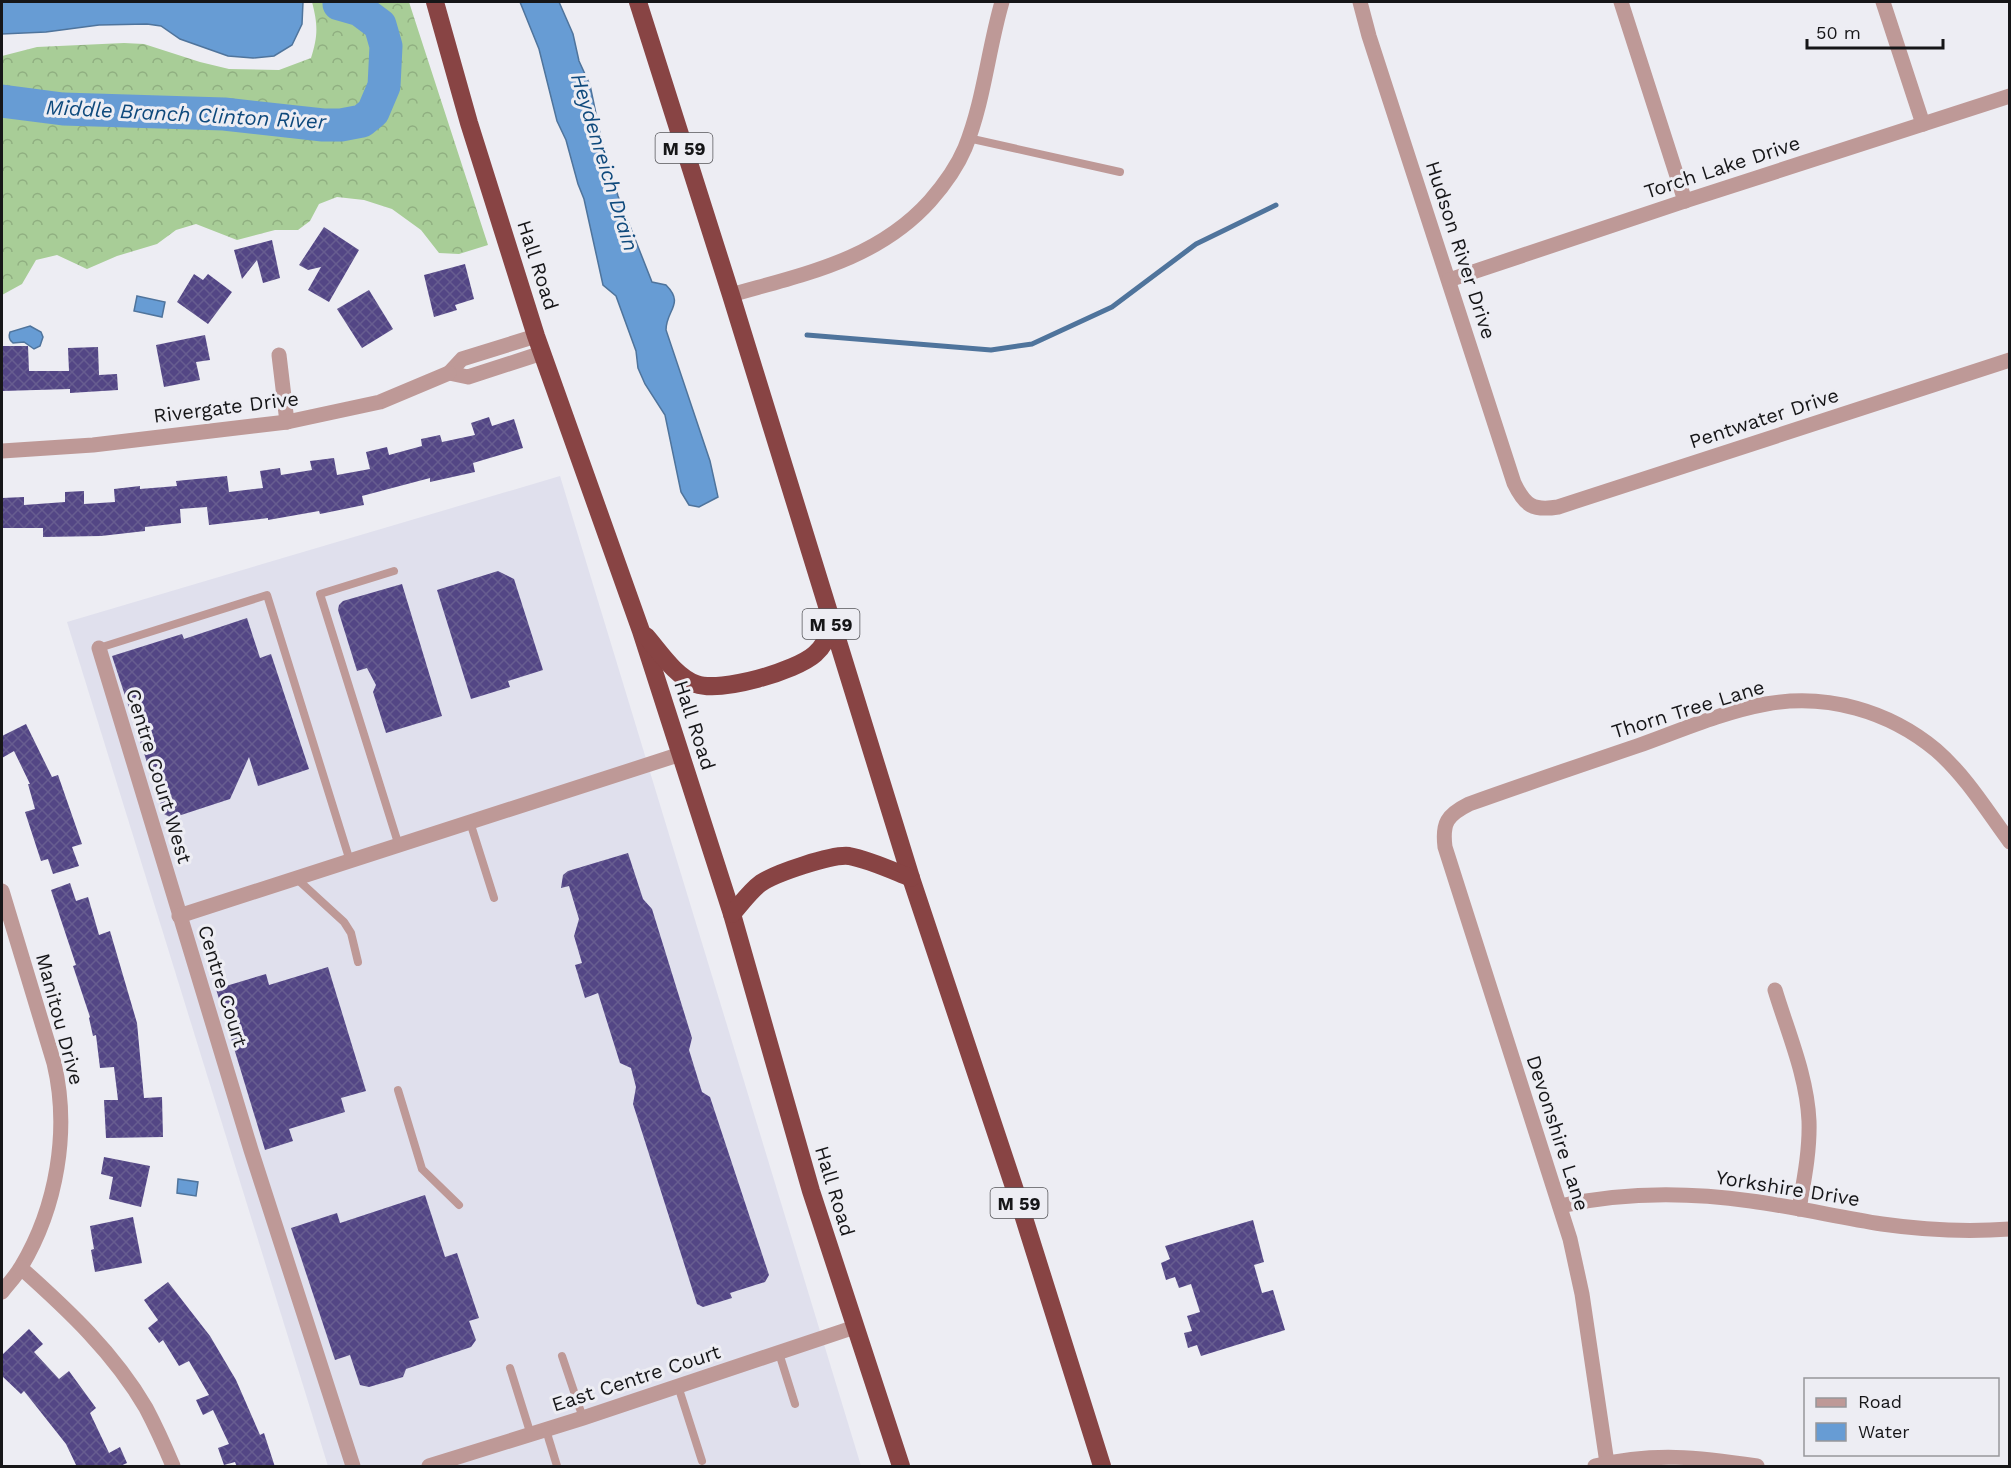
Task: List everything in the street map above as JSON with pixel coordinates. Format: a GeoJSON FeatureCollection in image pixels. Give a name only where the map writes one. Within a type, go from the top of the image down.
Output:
{"type":"FeatureCollection","features":[{"type":"Feature","properties":{"kind":"highway","name":"Hall Road"},"geometry":{"type":"LineString","coordinates":[[435,2],[469,123],[539,344],[641,631],[732,914],[811,1191],[901,1467]]}},
{"type":"Feature","properties":{"kind":"highway","name":"M 59"},"geometry":{"type":"LineString","coordinates":[[638,2],[731,294],[911,878],[1019,1202],[1102,1467]]}},
{"type":"Feature","properties":{"kind":"highway"},"geometry":{"type":"LineString","coordinates":[[641,631],[680,674],[695,684],[711,688],[730,686],[800,665],[825,645],[832,626]]}},
{"type":"Feature","properties":{"kind":"highway"},"geometry":{"type":"LineString","coordinates":[[732,914],[759,885],[767,880],[830,858],[847,856],[865,860],[911,878]]}},
{"type":"Feature","properties":{"kind":"street"},"geometry":{"type":"LineString","coordinates":[[731,294],[862,253],[883,242],[915,217],[939,191],[954,169],[968,138],[980,100],[1002,2]]}},
{"type":"Feature","properties":{"kind":"street","name":"Hudson River Drive"},"geometry":{"type":"LineString","coordinates":[[1360,2],[1514,483],[1530,507]]}},
{"type":"Feature","properties":{"kind":"street"},"geometry":{"type":"LineString","coordinates":[[1621,2],[1685,201]]}},
{"type":"Feature","properties":{"kind":"street"},"geometry":{"type":"LineString","coordinates":[[1883,2],[1923,124]]}},
{"type":"Feature","properties":{"kind":"street","name":"Torch Lake Drive"},"geometry":{"type":"LineString","coordinates":[[1449,280],[2010,96]]}},
{"type":"Feature","properties":{"kind":"street","name":"Rivergate Drive"},"geometry":{"type":"LineString","coordinates":[[2,451],[93,445],[286,422],[380,402],[450,374],[462,359],[539,344]]}},
{"type":"Feature","properties":{"kind":"street"},"geometry":{"type":"LineString","coordinates":[[279,355],[286,422]]}},
{"type":"Feature","properties":{"kind":"street","name":"Pentwater Drive"},"geometry":{"type":"LineString","coordinates":[[1530,507],[1545,509],[1558,507],[2010,360]]}},
{"type":"Feature","properties":{"kind":"street","name":"Centre Court West"},"geometry":{"type":"LineString","coordinates":[[99,648],[179,916]]}},
{"type":"Feature","properties":{"kind":"street","name":"Thorn Tree Lane"},"geometry":{"type":"LineString","coordinates":[[1446,822],[1456,810],[1469,804],[1719,717],[1766,704],[1806,701],[1846,705],[1866,710],[1886,718],[1920,738],[1967,782],[2010,842]]}},
{"type":"Feature","properties":{"kind":"street","name":"Centre Court"},"geometry":{"type":"LineString","coordinates":[[353,1467],[251,1150],[179,916],[681,754]]}},
{"type":"Feature","properties":{"kind":"street","name":"Devonshire Lane"},"geometry":{"type":"LineString","coordinates":[[1446,822],[1443,834],[1445,848],[1570,1239],[1582,1294],[1601,1465]]}},
{"type":"Feature","properties":{"kind":"street","name":"Manitou Drive"},"geometry":{"type":"LineString","coordinates":[[2,891],[54,1063],[60,1090],[61,1109],[59,1155],[53,1187],[43,1219],[21,1268],[2,1292]]}},
{"type":"Feature","properties":{"kind":"street"},"geometry":{"type":"LineString","coordinates":[[1775,990],[1807,1098],[1808,1146],[1799,1209]]}},
{"type":"Feature","properties":{"kind":"street","name":"Yorkshire Drive"},"geometry":{"type":"LineString","coordinates":[[1560,1206],[1601,1198],[1663,1194],[1723,1197],[1912,1227],[1970,1230],[2010,1229]]}},
{"type":"Feature","properties":{"kind":"street"},"geometry":{"type":"LineString","coordinates":[[21,1268],[80,1323],[123,1374],[146,1409],[173,1467]]}},
{"type":"Feature","properties":{"kind":"street","name":"East Centre Court"},"geometry":{"type":"LineString","coordinates":[[429,1467],[855,1327]]}},
{"type":"Feature","properties":{"kind":"street"},"geometry":{"type":"LineString","coordinates":[[1601,1465],[1658,1457],[1692,1457],[1757,1467]]}},
{"type":"Feature","properties":{"kind":"lane"},"geometry":{"type":"LineString","coordinates":[[968,138],[1120,172]]}},
{"type":"Feature","properties":{"kind":"lane"},"geometry":{"type":"LineString","coordinates":[[394,572],[320,594],[399,846]]}},
{"type":"Feature","properties":{"kind":"lane"},"geometry":{"type":"LineString","coordinates":[[99,648],[267,595],[350,861]]}},
{"type":"Feature","properties":{"kind":"lane"},"geometry":{"type":"LineString","coordinates":[[470,822],[494,898]]}},
{"type":"Feature","properties":{"kind":"lane"},"geometry":{"type":"LineString","coordinates":[[297,879],[344,922],[351,933],[358,962]]}},
{"type":"Feature","properties":{"kind":"lane"},"geometry":{"type":"LineString","coordinates":[[398,1090],[422,1169],[459,1205]]}},
{"type":"Feature","properties":{"kind":"lane"},"geometry":{"type":"LineString","coordinates":[[779,1353],[795,1404]]}},
{"type":"Feature","properties":{"kind":"lane"},"geometry":{"type":"LineString","coordinates":[[562,1356],[583,1418]]}},
{"type":"Feature","properties":{"kind":"lane"},"geometry":{"type":"LineString","coordinates":[[510,1368],[557,1467]]}},
{"type":"Feature","properties":{"kind":"lane"},"geometry":{"type":"LineString","coordinates":[[678,1386],[702,1461]]}},
{"type":"Feature","properties":{"kind":"shaded area"},"geometry":{"type":"Polygon","coordinates":[[[560,476],[861,1466],[328,1466],[67,622],[560,476]]]}},
{"type":"Feature","properties":{"kind":"green space"},"geometry":{"type":"Polygon","coordinates":[[[312,2],[409,2],[488,245],[459,254],[439,253],[421,230],[392,209],[364,200],[337,197],[319,204],[310,221],[298,230],[275,230],[237,240],[196,224],[176,230],[157,244],[117,256],[87,269],[57,255],[36,260],[22,284],[2,295],[2,56],[37,47],[144,44],[229,69],[279,70],[311,58],[316,30],[312,2]]]}},
{"type":"Feature","properties":{"kind":"water"},"geometry":{"type":"Polygon","coordinates":[[[2,2],[303,2],[302,24],[292,45],[274,56],[253,58],[228,56],[180,39],[161,26],[147,24],[99,25],[46,32],[2,34],[2,2]]]}},
{"type":"Feature","properties":{"kind":"water"},"geometry":{"type":"Polygon","coordinates":[[[520,2],[559,2],[573,34],[579,61],[590,85],[600,133],[618,196],[652,282],[666,285],[674,297],[666,330],[710,461],[718,497],[699,507],[689,505],[681,492],[665,415],[645,384],[638,368],[636,351],[616,296],[603,285],[584,199],[566,140],[557,121],[539,49],[520,2]]]}},
{"type":"Feature","properties":{"kind":"water"},"geometry":{"type":"Polygon","coordinates":[[[137,296],[165,302],[162,317],[134,311],[137,296]]]}},
{"type":"Feature","properties":{"kind":"water"},"geometry":{"type":"Polygon","coordinates":[[[30,326],[41,332],[43,337],[40,346],[34,349],[24,342],[13,343],[11,341],[10,332],[30,326]]]}},
{"type":"Feature","properties":{"kind":"water"},"geometry":{"type":"Polygon","coordinates":[[[178,1179],[198,1182],[196,1196],[177,1193],[178,1179]]]}},
{"type":"Feature","properties":{"kind":"building"},"geometry":{"type":"Polygon","coordinates":[[[324,227],[359,250],[329,302],[308,290],[321,267],[308,270],[299,265],[324,227]]]}},
{"type":"Feature","properties":{"kind":"building"},"geometry":{"type":"Polygon","coordinates":[[[272,240],[280,278],[263,283],[257,260],[242,279],[234,250],[272,240]]]}},
{"type":"Feature","properties":{"kind":"building"},"geometry":{"type":"Polygon","coordinates":[[[465,264],[474,299],[455,305],[457,310],[434,317],[424,275],[465,264]]]}},
{"type":"Feature","properties":{"kind":"building"},"geometry":{"type":"Polygon","coordinates":[[[194,274],[203,280],[208,274],[232,292],[208,324],[177,302],[194,274]]]}},
{"type":"Feature","properties":{"kind":"building"},"geometry":{"type":"Polygon","coordinates":[[[369,290],[393,329],[362,348],[337,309],[369,290]]]}},
{"type":"Feature","properties":{"kind":"building"},"geometry":{"type":"Polygon","coordinates":[[[205,335],[210,360],[196,362],[200,380],[164,387],[156,345],[205,335]]]}},
{"type":"Feature","properties":{"kind":"building"},"geometry":{"type":"Polygon","coordinates":[[[2,346],[28,346],[29,371],[69,371],[68,348],[98,347],[99,375],[117,374],[118,390],[70,393],[70,389],[2,391],[2,346]]]}},
{"type":"Feature","properties":{"kind":"building"},"geometry":{"type":"Polygon","coordinates":[[[489,417],[492,426],[514,419],[523,448],[473,463],[475,472],[430,482],[430,478],[362,496],[364,505],[320,514],[319,511],[268,520],[268,518],[209,525],[207,507],[180,509],[181,523],[145,527],[145,531],[101,536],[43,537],[43,528],[2,528],[2,498],[24,497],[24,505],[65,502],[65,492],[84,491],[84,504],[115,502],[114,489],[177,486],[176,481],[227,476],[229,492],[263,488],[260,471],[280,468],[281,475],[312,470],[310,461],[334,458],[337,475],[370,469],[366,452],[387,447],[389,455],[422,446],[421,439],[440,435],[442,442],[475,435],[471,423],[489,417]]]}},
{"type":"Feature","properties":{"kind":"building"},"geometry":{"type":"Polygon","coordinates":[[[498,571],[514,579],[543,670],[508,681],[510,687],[471,699],[437,590],[498,571]]]}},
{"type":"Feature","properties":{"kind":"building"},"geometry":{"type":"Polygon","coordinates":[[[402,584],[442,716],[386,733],[373,692],[376,685],[367,668],[357,671],[338,610],[343,601],[402,584]]]}},
{"type":"Feature","properties":{"kind":"building"},"geometry":{"type":"Polygon","coordinates":[[[247,618],[260,658],[271,654],[309,769],[258,786],[249,757],[230,799],[172,818],[164,814],[112,656],[182,634],[184,639],[247,618]]]}},
{"type":"Feature","properties":{"kind":"building"},"geometry":{"type":"Polygon","coordinates":[[[26,724],[52,777],[58,775],[82,844],[72,847],[79,866],[53,874],[48,859],[41,861],[25,812],[35,809],[28,784],[30,784],[14,751],[2,758],[2,736],[26,724]]]}},
{"type":"Feature","properties":{"kind":"building"},"geometry":{"type":"Polygon","coordinates":[[[628,853],[643,899],[652,909],[692,1038],[689,1050],[702,1092],[710,1097],[769,1275],[765,1282],[730,1293],[732,1298],[703,1307],[697,1304],[633,1104],[636,1087],[631,1068],[620,1063],[598,993],[585,998],[575,965],[582,963],[574,936],[579,919],[569,886],[561,888],[563,875],[568,871],[628,853]]]}},
{"type":"Feature","properties":{"kind":"building"},"geometry":{"type":"Polygon","coordinates":[[[70,883],[76,901],[88,897],[99,935],[110,931],[137,1023],[144,1098],[162,1097],[163,1137],[106,1138],[104,1100],[118,1100],[114,1067],[100,1068],[96,1035],[93,1036],[90,1017],[73,966],[76,965],[51,890],[70,883]]]}},
{"type":"Feature","properties":{"kind":"building"},"geometry":{"type":"Polygon","coordinates":[[[328,967],[366,1091],[341,1098],[345,1112],[289,1129],[293,1141],[265,1150],[216,989],[266,974],[269,985],[328,967]]]}},
{"type":"Feature","properties":{"kind":"building"},"geometry":{"type":"Polygon","coordinates":[[[104,1157],[150,1166],[141,1207],[109,1199],[113,1177],[101,1174],[104,1157]]]}},
{"type":"Feature","properties":{"kind":"building"},"geometry":{"type":"Polygon","coordinates":[[[425,1195],[445,1257],[457,1253],[479,1318],[469,1321],[476,1340],[471,1347],[406,1369],[403,1377],[369,1387],[360,1385],[350,1355],[335,1360],[291,1228],[337,1213],[340,1223],[425,1195]]]}},
{"type":"Feature","properties":{"kind":"building"},"geometry":{"type":"Polygon","coordinates":[[[133,1217],[142,1263],[95,1272],[90,1226],[133,1217]]]}},
{"type":"Feature","properties":{"kind":"building"},"geometry":{"type":"Polygon","coordinates":[[[1253,1220],[1264,1262],[1254,1265],[1262,1293],[1273,1290],[1285,1330],[1201,1356],[1197,1345],[1188,1348],[1184,1333],[1192,1331],[1187,1316],[1200,1312],[1191,1284],[1179,1288],[1175,1277],[1166,1280],[1161,1263],[1170,1259],[1165,1246],[1253,1220]]]}},
{"type":"Feature","properties":{"kind":"building"},"geometry":{"type":"Polygon","coordinates":[[[168,1282],[210,1336],[236,1380],[260,1435],[264,1433],[275,1467],[237,1467],[235,1462],[224,1465],[218,1448],[229,1444],[213,1410],[203,1415],[196,1400],[209,1395],[189,1361],[179,1366],[163,1340],[159,1343],[148,1328],[158,1320],[144,1300],[168,1282]]]}},
{"type":"Feature","properties":{"kind":"building"},"geometry":{"type":"Polygon","coordinates":[[[29,1329],[43,1344],[34,1352],[59,1379],[69,1371],[96,1408],[90,1413],[109,1453],[120,1447],[127,1463],[118,1467],[77,1467],[66,1444],[24,1391],[21,1394],[2,1376],[2,1355],[29,1329]]]}},
{"type":"Feature","properties":{"kind":"waterway","name":"Middle Branch Clinton River"},"geometry":{"type":"LineString","coordinates":[[2,101],[63,109],[224,114],[323,125],[341,125],[362,121],[373,112],[384,86],[386,46],[380,25],[360,10],[339,4],[339,2]]}},
{"type":"Feature","properties":{"kind":"waterway","name":"Heydenreich Drain"},"geometry":{"type":"LineString","coordinates":[[807,335],[991,350],[1032,344],[1112,307],[1196,244],[1276,205]]}}]}
